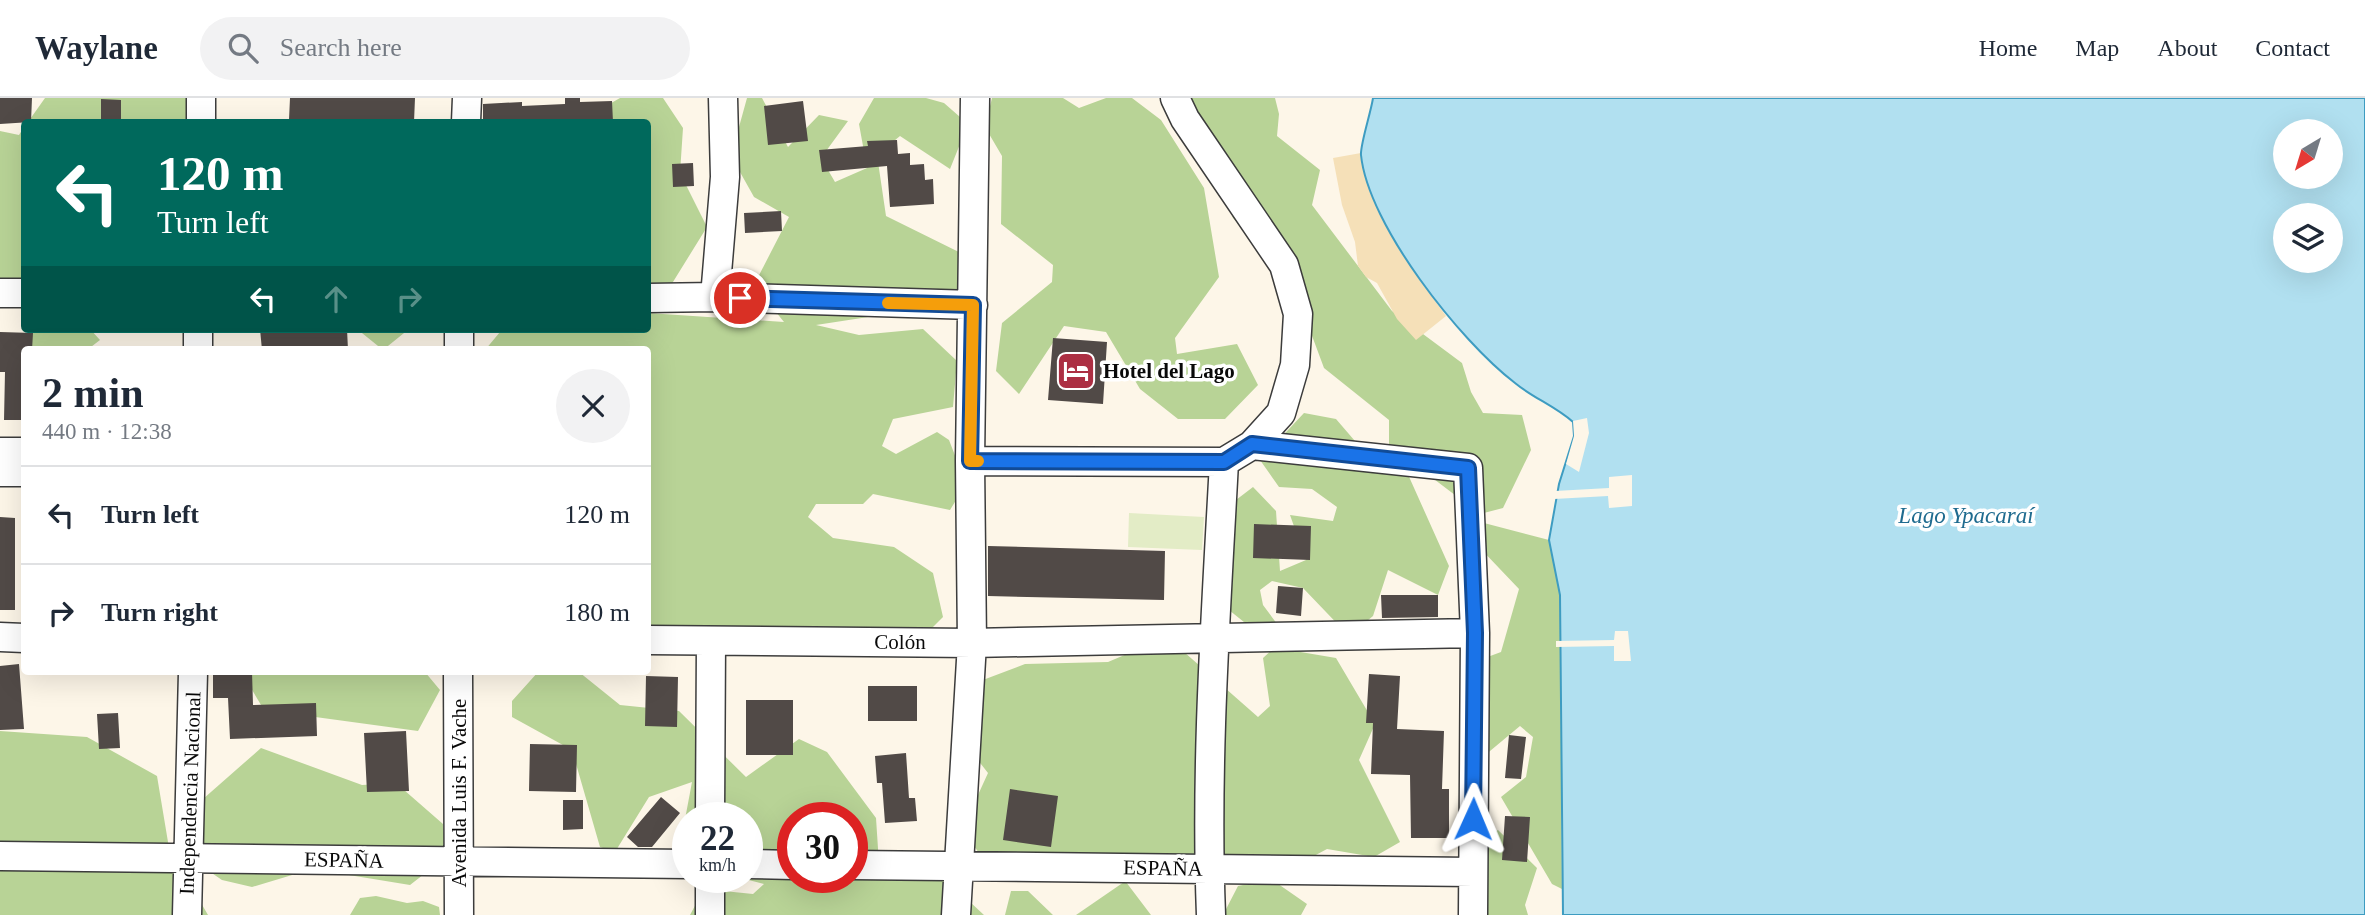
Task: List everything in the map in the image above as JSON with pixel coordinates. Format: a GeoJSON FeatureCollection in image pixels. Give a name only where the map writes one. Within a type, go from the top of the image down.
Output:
{"type":"FeatureCollection","features":[{"type":"Feature","properties":{"kind":"street"},"geometry":{"type":"LineString","coordinates":[[201,98],[201,119]]}},
{"type":"Feature","properties":{"kind":"street"},"geometry":{"type":"LineString","coordinates":[[466,119],[467,98]]}},
{"type":"Feature","properties":{"kind":"street"},"geometry":{"type":"LineString","coordinates":[[715,298],[725,177],[723,98]]}},
{"type":"Feature","properties":{"kind":"street"},"geometry":{"type":"LineString","coordinates":[[956,915],[972,643],[970,461],[975,98]]}},
{"type":"Feature","properties":{"kind":"street"},"geometry":{"type":"LineString","coordinates":[[970,461],[1224,462],[1252,444],[1281,413],[1295,365],[1298,314],[1284,265],[1185,119],[1175,98]]}},
{"type":"Feature","properties":{"kind":"street"},"geometry":{"type":"LineString","coordinates":[[0,293],[21,293]]}},
{"type":"Feature","properties":{"kind":"street"},"geometry":{"type":"LineString","coordinates":[[651,298],[973,305]]}},
{"type":"Feature","properties":{"kind":"street"},"geometry":{"type":"LineString","coordinates":[[1252,444],[1468,468],[1475,633],[1472,915]]}},
{"type":"Feature","properties":{"kind":"street"},"geometry":{"type":"LineString","coordinates":[[0,452],[21,452]]}},
{"type":"Feature","properties":{"kind":"street"},"geometry":{"type":"LineString","coordinates":[[1211,915],[1209,869],[1215,638],[1224,462]]}},
{"type":"Feature","properties":{"kind":"street"},"geometry":{"type":"LineString","coordinates":[[0,472],[21,472]]}},
{"type":"Feature","properties":{"kind":"street","name":"Colón"},"geometry":{"type":"LineString","coordinates":[[651,640],[972,643],[1475,633]]}},
{"type":"Feature","properties":{"kind":"street"},"geometry":{"type":"LineString","coordinates":[[0,637],[21,638]]}},
{"type":"Feature","properties":{"kind":"street"},"geometry":{"type":"LineString","coordinates":[[710,802],[711,641]]}},
{"type":"Feature","properties":{"kind":"street","name":"Independencia Nacional"},"geometry":{"type":"LineString","coordinates":[[187,915],[193,675]]}},
{"type":"Feature","properties":{"kind":"street","name":"Avenida Luis F. Vache"},"geometry":{"type":"LineString","coordinates":[[458,675],[459,915]]}},
{"type":"Feature","properties":{"kind":"street","name":"ESPAÑA"},"geometry":{"type":"LineString","coordinates":[[0,856],[672,864]]}},
{"type":"Feature","properties":{"kind":"street","name":"ESPAÑA"},"geometry":{"type":"LineString","coordinates":[[868,865],[1473,872]]}},
{"type":"Feature","properties":{"kind":"street"},"geometry":{"type":"LineString","coordinates":[[710,893],[710,915]]}},
{"type":"Feature","properties":{"kind":"green space"},"geometry":{"type":"Polygon","coordinates":[[[45,98],[193,98],[194,119],[30,119],[45,98]]]}},
{"type":"Feature","properties":{"kind":"green space"},"geometry":{"type":"Polygon","coordinates":[[[620,98],[663,98],[683,128],[680,173],[707,227],[668,290],[651,295],[651,119],[583,119],[620,98]]]}},
{"type":"Feature","properties":{"kind":"green space"},"geometry":{"type":"Polygon","coordinates":[[[747,98],[762,98],[788,147],[819,115],[848,121],[821,158],[835,182],[867,168],[859,124],[874,98],[926,98],[944,103],[968,124],[950,169],[900,136],[877,155],[886,216],[971,258],[953,304],[816,325],[859,335],[923,329],[957,361],[953,407],[893,419],[882,446],[896,454],[937,432],[949,440],[966,484],[950,510],[873,494],[863,504],[816,504],[808,517],[833,538],[894,547],[933,573],[943,617],[921,639],[868,657],[755,637],[651,636],[651,346],[488,346],[499,333],[651,333],[651,313],[784,322],[754,285],[789,217],[754,197],[731,156],[747,98]]]}},
{"type":"Feature","properties":{"kind":"green space"},"geometry":{"type":"Polygon","coordinates":[[[992,98],[1063,98],[1079,108],[1106,98],[1132,98],[1161,120],[1204,188],[1219,277],[1175,338],[1177,354],[1237,344],[1258,385],[1225,419],[1178,419],[1140,389],[1106,332],[1064,326],[1019,394],[996,371],[1002,323],[1052,282],[1053,265],[1001,224],[1002,156],[985,127],[992,98]]]}},
{"type":"Feature","properties":{"kind":"green space"},"geometry":{"type":"Polygon","coordinates":[[[1182,98],[1275,98],[1279,114],[1277,136],[1320,170],[1312,205],[1392,311],[1462,363],[1471,392],[1483,413],[1522,415],[1531,450],[1503,508],[1480,514],[1389,445],[1389,420],[1324,368],[1292,282],[1233,218],[1182,98]]]}},
{"type":"Feature","properties":{"kind":"green space"},"geometry":{"type":"Polygon","coordinates":[[[0,131],[19,135],[21,132],[21,294],[0,283],[0,131]]]}},
{"type":"Feature","properties":{"kind":"green space"},"geometry":{"type":"Polygon","coordinates":[[[31,333],[94,333],[100,340],[92,346],[27,346],[31,333]]]}},
{"type":"Feature","properties":{"kind":"green space"},"geometry":{"type":"Polygon","coordinates":[[[362,333],[404,333],[388,346],[378,346],[362,333]]]}},
{"type":"Feature","properties":{"kind":"green space"},"geometry":{"type":"Polygon","coordinates":[[[1304,413],[1336,419],[1367,455],[1406,470],[1449,566],[1438,595],[1388,570],[1373,616],[1349,636],[1303,588],[1272,581],[1260,590],[1263,605],[1289,640],[1277,648],[1336,658],[1375,724],[1359,760],[1400,842],[1374,857],[1327,849],[1271,879],[1307,904],[1301,915],[1223,915],[1238,886],[1268,880],[1126,882],[1151,915],[1076,915],[1124,882],[982,857],[962,830],[988,773],[959,736],[967,686],[1025,664],[1108,662],[1167,637],[1258,717],[1270,706],[1263,658],[1275,647],[1224,606],[1219,513],[1253,487],[1276,511],[1280,571],[1306,560],[1290,515],[1333,521],[1337,507],[1312,489],[1279,487],[1260,460],[1304,413]]]}},
{"type":"Feature","properties":{"kind":"green space"},"geometry":{"type":"Polygon","coordinates":[[[1129,513],[1204,517],[1202,550],[1128,547],[1129,513]]]}},
{"type":"Feature","properties":{"kind":"green space"},"geometry":{"type":"Polygon","coordinates":[[[1484,523],[1549,540],[1560,595],[1562,889],[1552,884],[1501,797],[1526,777],[1533,737],[1520,726],[1484,756],[1459,715],[1466,665],[1501,652],[1519,589],[1479,547],[1484,523]]]}},
{"type":"Feature","properties":{"kind":"green space"},"geometry":{"type":"Polygon","coordinates":[[[246,675],[428,675],[440,690],[418,731],[264,710],[246,675]]]}},
{"type":"Feature","properties":{"kind":"green space"},"geometry":{"type":"Polygon","coordinates":[[[535,675],[583,675],[620,705],[679,711],[746,777],[799,739],[827,752],[864,802],[777,802],[777,893],[868,893],[868,807],[876,818],[880,879],[941,875],[984,915],[690,915],[702,893],[763,893],[763,802],[688,802],[692,782],[649,797],[615,852],[600,847],[572,750],[512,717],[512,701],[535,675]]]}},
{"type":"Feature","properties":{"kind":"green space"},"geometry":{"type":"Polygon","coordinates":[[[0,731],[87,737],[157,776],[169,848],[208,915],[0,915],[0,731]]]}},
{"type":"Feature","properties":{"kind":"green space"},"geometry":{"type":"Polygon","coordinates":[[[261,748],[362,785],[396,783],[443,824],[446,857],[410,885],[312,869],[252,887],[222,880],[188,857],[203,799],[261,748]]]}},
{"type":"Feature","properties":{"kind":"green space"},"geometry":{"type":"Polygon","coordinates":[[[1498,830],[1537,868],[1525,905],[1528,915],[1486,915],[1479,842],[1498,830]]]}},
{"type":"Feature","properties":{"kind":"green space"},"geometry":{"type":"Polygon","coordinates":[[[1011,891],[1028,891],[1053,915],[1005,915],[1011,891]]]}},
{"type":"Feature","properties":{"kind":"green space"},"geometry":{"type":"Polygon","coordinates":[[[376,896],[407,903],[423,901],[439,907],[440,915],[350,915],[360,898],[376,896]]]}},
{"type":"Feature","properties":{"kind":"sand"},"geometry":{"type":"Polygon","coordinates":[[[1361,153],[1369,190],[1419,279],[1446,316],[1416,340],[1397,319],[1377,283],[1366,277],[1358,266],[1355,242],[1342,205],[1333,158],[1361,153]]]}},
{"type":"Feature","properties":{"kind":"water","name":"Lago Ypacaraí"},"geometry":{"type":"Polygon","coordinates":[[[1373,98],[2365,98],[2365,915],[1563,915],[1560,595],[1549,540],[1559,484],[1574,436],[1573,422],[1522,388],[1493,364],[1469,340],[1420,280],[1380,214],[1367,183],[1361,155],[1373,98]]]}},
{"type":"Feature","properties":{"kind":"pier"},"geometry":{"type":"Polygon","coordinates":[[[1587,418],[1589,433],[1579,472],[1566,464],[1574,436],[1573,421],[1587,418]]]}},
{"type":"Feature","properties":{"kind":"pier"},"geometry":{"type":"Polygon","coordinates":[[[1632,475],[1632,506],[1609,508],[1608,496],[1554,499],[1555,491],[1609,488],[1609,477],[1632,475]]]}},
{"type":"Feature","properties":{"kind":"pier"},"geometry":{"type":"Polygon","coordinates":[[[1615,631],[1628,631],[1631,661],[1614,661],[1614,646],[1556,647],[1556,641],[1614,640],[1615,631]]]}},
{"type":"Feature","properties":{"kind":"building"},"geometry":{"type":"Polygon","coordinates":[[[0,98],[32,98],[31,119],[0,124],[0,98]]]}},
{"type":"Feature","properties":{"kind":"building"},"geometry":{"type":"Polygon","coordinates":[[[290,98],[415,98],[414,119],[289,119],[290,98]]]}},
{"type":"Feature","properties":{"kind":"building"},"geometry":{"type":"Polygon","coordinates":[[[565,98],[580,98],[580,102],[612,101],[613,119],[483,119],[483,104],[565,104],[565,98]]]}},
{"type":"Feature","properties":{"kind":"building"},"geometry":{"type":"Polygon","coordinates":[[[101,99],[121,100],[121,119],[101,119],[101,99]]]}},
{"type":"Feature","properties":{"kind":"building"},"geometry":{"type":"Polygon","coordinates":[[[803,101],[808,141],[768,145],[764,106],[803,101]]]}},
{"type":"Feature","properties":{"kind":"building"},"geometry":{"type":"Polygon","coordinates":[[[897,140],[898,154],[910,153],[910,165],[924,164],[925,180],[933,179],[934,204],[890,207],[887,166],[822,172],[819,150],[868,146],[867,141],[897,140]]]}},
{"type":"Feature","properties":{"kind":"building"},"geometry":{"type":"Polygon","coordinates":[[[693,163],[694,186],[673,187],[672,164],[693,163]]]}},
{"type":"Feature","properties":{"kind":"building"},"geometry":{"type":"Polygon","coordinates":[[[781,211],[782,231],[745,233],[744,213],[781,211]]]}},
{"type":"Feature","properties":{"kind":"building"},"geometry":{"type":"Polygon","coordinates":[[[0,332],[33,333],[32,346],[21,346],[21,420],[4,420],[5,372],[0,372],[0,332]]]}},
{"type":"Feature","properties":{"kind":"building"},"geometry":{"type":"Polygon","coordinates":[[[260,333],[347,333],[348,346],[262,346],[260,333]]]}},
{"type":"Feature","properties":{"kind":"building"},"geometry":{"type":"Polygon","coordinates":[[[1053,338],[1107,342],[1103,404],[1048,400],[1053,338]]]}},
{"type":"Feature","properties":{"kind":"building"},"geometry":{"type":"Polygon","coordinates":[[[0,517],[15,518],[15,610],[0,610],[0,517]]]}},
{"type":"Feature","properties":{"kind":"building"},"geometry":{"type":"Polygon","coordinates":[[[1254,524],[1311,526],[1310,560],[1253,558],[1254,524]]]}},
{"type":"Feature","properties":{"kind":"building"},"geometry":{"type":"Polygon","coordinates":[[[988,546],[1165,551],[1164,600],[988,596],[988,546]]]}},
{"type":"Feature","properties":{"kind":"building"},"geometry":{"type":"Polygon","coordinates":[[[1278,586],[1303,588],[1301,616],[1276,613],[1278,586]]]}},
{"type":"Feature","properties":{"kind":"building"},"geometry":{"type":"Polygon","coordinates":[[[1381,595],[1438,595],[1438,617],[1382,618],[1381,595]]]}},
{"type":"Feature","properties":{"kind":"building"},"geometry":{"type":"Polygon","coordinates":[[[19,664],[24,729],[0,730],[0,666],[19,664]]]}},
{"type":"Feature","properties":{"kind":"building"},"geometry":{"type":"Polygon","coordinates":[[[1369,674],[1400,676],[1397,729],[1444,731],[1442,789],[1449,789],[1449,838],[1411,838],[1410,775],[1371,774],[1373,723],[1366,723],[1369,674]]]}},
{"type":"Feature","properties":{"kind":"building"},"geometry":{"type":"Polygon","coordinates":[[[213,675],[252,675],[253,705],[316,703],[317,736],[230,739],[228,698],[213,698],[213,675]]]}},
{"type":"Feature","properties":{"kind":"building"},"geometry":{"type":"Polygon","coordinates":[[[646,676],[678,677],[677,727],[645,726],[646,676]]]}},
{"type":"Feature","properties":{"kind":"building"},"geometry":{"type":"Polygon","coordinates":[[[868,686],[917,686],[917,721],[868,721],[868,686]]]}},
{"type":"Feature","properties":{"kind":"building"},"geometry":{"type":"Polygon","coordinates":[[[746,700],[793,700],[793,755],[746,755],[746,700]]]}},
{"type":"Feature","properties":{"kind":"building"},"geometry":{"type":"Polygon","coordinates":[[[118,713],[120,748],[99,749],[97,714],[118,713]]]}},
{"type":"Feature","properties":{"kind":"building"},"geometry":{"type":"Polygon","coordinates":[[[406,731],[409,791],[367,792],[364,733],[406,731]]]}},
{"type":"Feature","properties":{"kind":"building"},"geometry":{"type":"Polygon","coordinates":[[[1509,735],[1526,737],[1521,779],[1505,778],[1509,735]]]}},
{"type":"Feature","properties":{"kind":"building"},"geometry":{"type":"Polygon","coordinates":[[[530,744],[577,745],[576,792],[529,791],[530,744]]]}},
{"type":"Feature","properties":{"kind":"building"},"geometry":{"type":"Polygon","coordinates":[[[906,753],[909,798],[915,798],[917,821],[885,823],[882,783],[877,783],[875,756],[906,753]]]}},
{"type":"Feature","properties":{"kind":"building"},"geometry":{"type":"Polygon","coordinates":[[[1010,789],[1058,796],[1051,847],[1003,840],[1010,789]]]}},
{"type":"Feature","properties":{"kind":"building"},"geometry":{"type":"Polygon","coordinates":[[[661,797],[672,806],[672,823],[652,847],[638,847],[627,837],[661,797]]]}},
{"type":"Feature","properties":{"kind":"building"},"geometry":{"type":"Polygon","coordinates":[[[563,800],[583,800],[583,829],[563,830],[563,800]]]}},
{"type":"Feature","properties":{"kind":"building"},"geometry":{"type":"Polygon","coordinates":[[[1505,816],[1530,817],[1527,862],[1502,860],[1505,816]]]}},
{"type":"Feature","properties":{"kind":"slow traffic"},"geometry":{"type":"LineString","coordinates":[[888,303],[973,305],[970,461],[978,461]]}},
{"type":"Feature","properties":{"kind":"place","name":"Hotel del Lago"},"geometry":{"type":"Point","coordinates":[1076,371]}},
{"type":"Feature","properties":{"kind":"route"},"geometry":{"type":"LineString","coordinates":[[740,298],[973,305],[970,461],[1184,464],[1224,462],[1252,444],[1468,468],[1475,633],[1473,819]]}}]}
